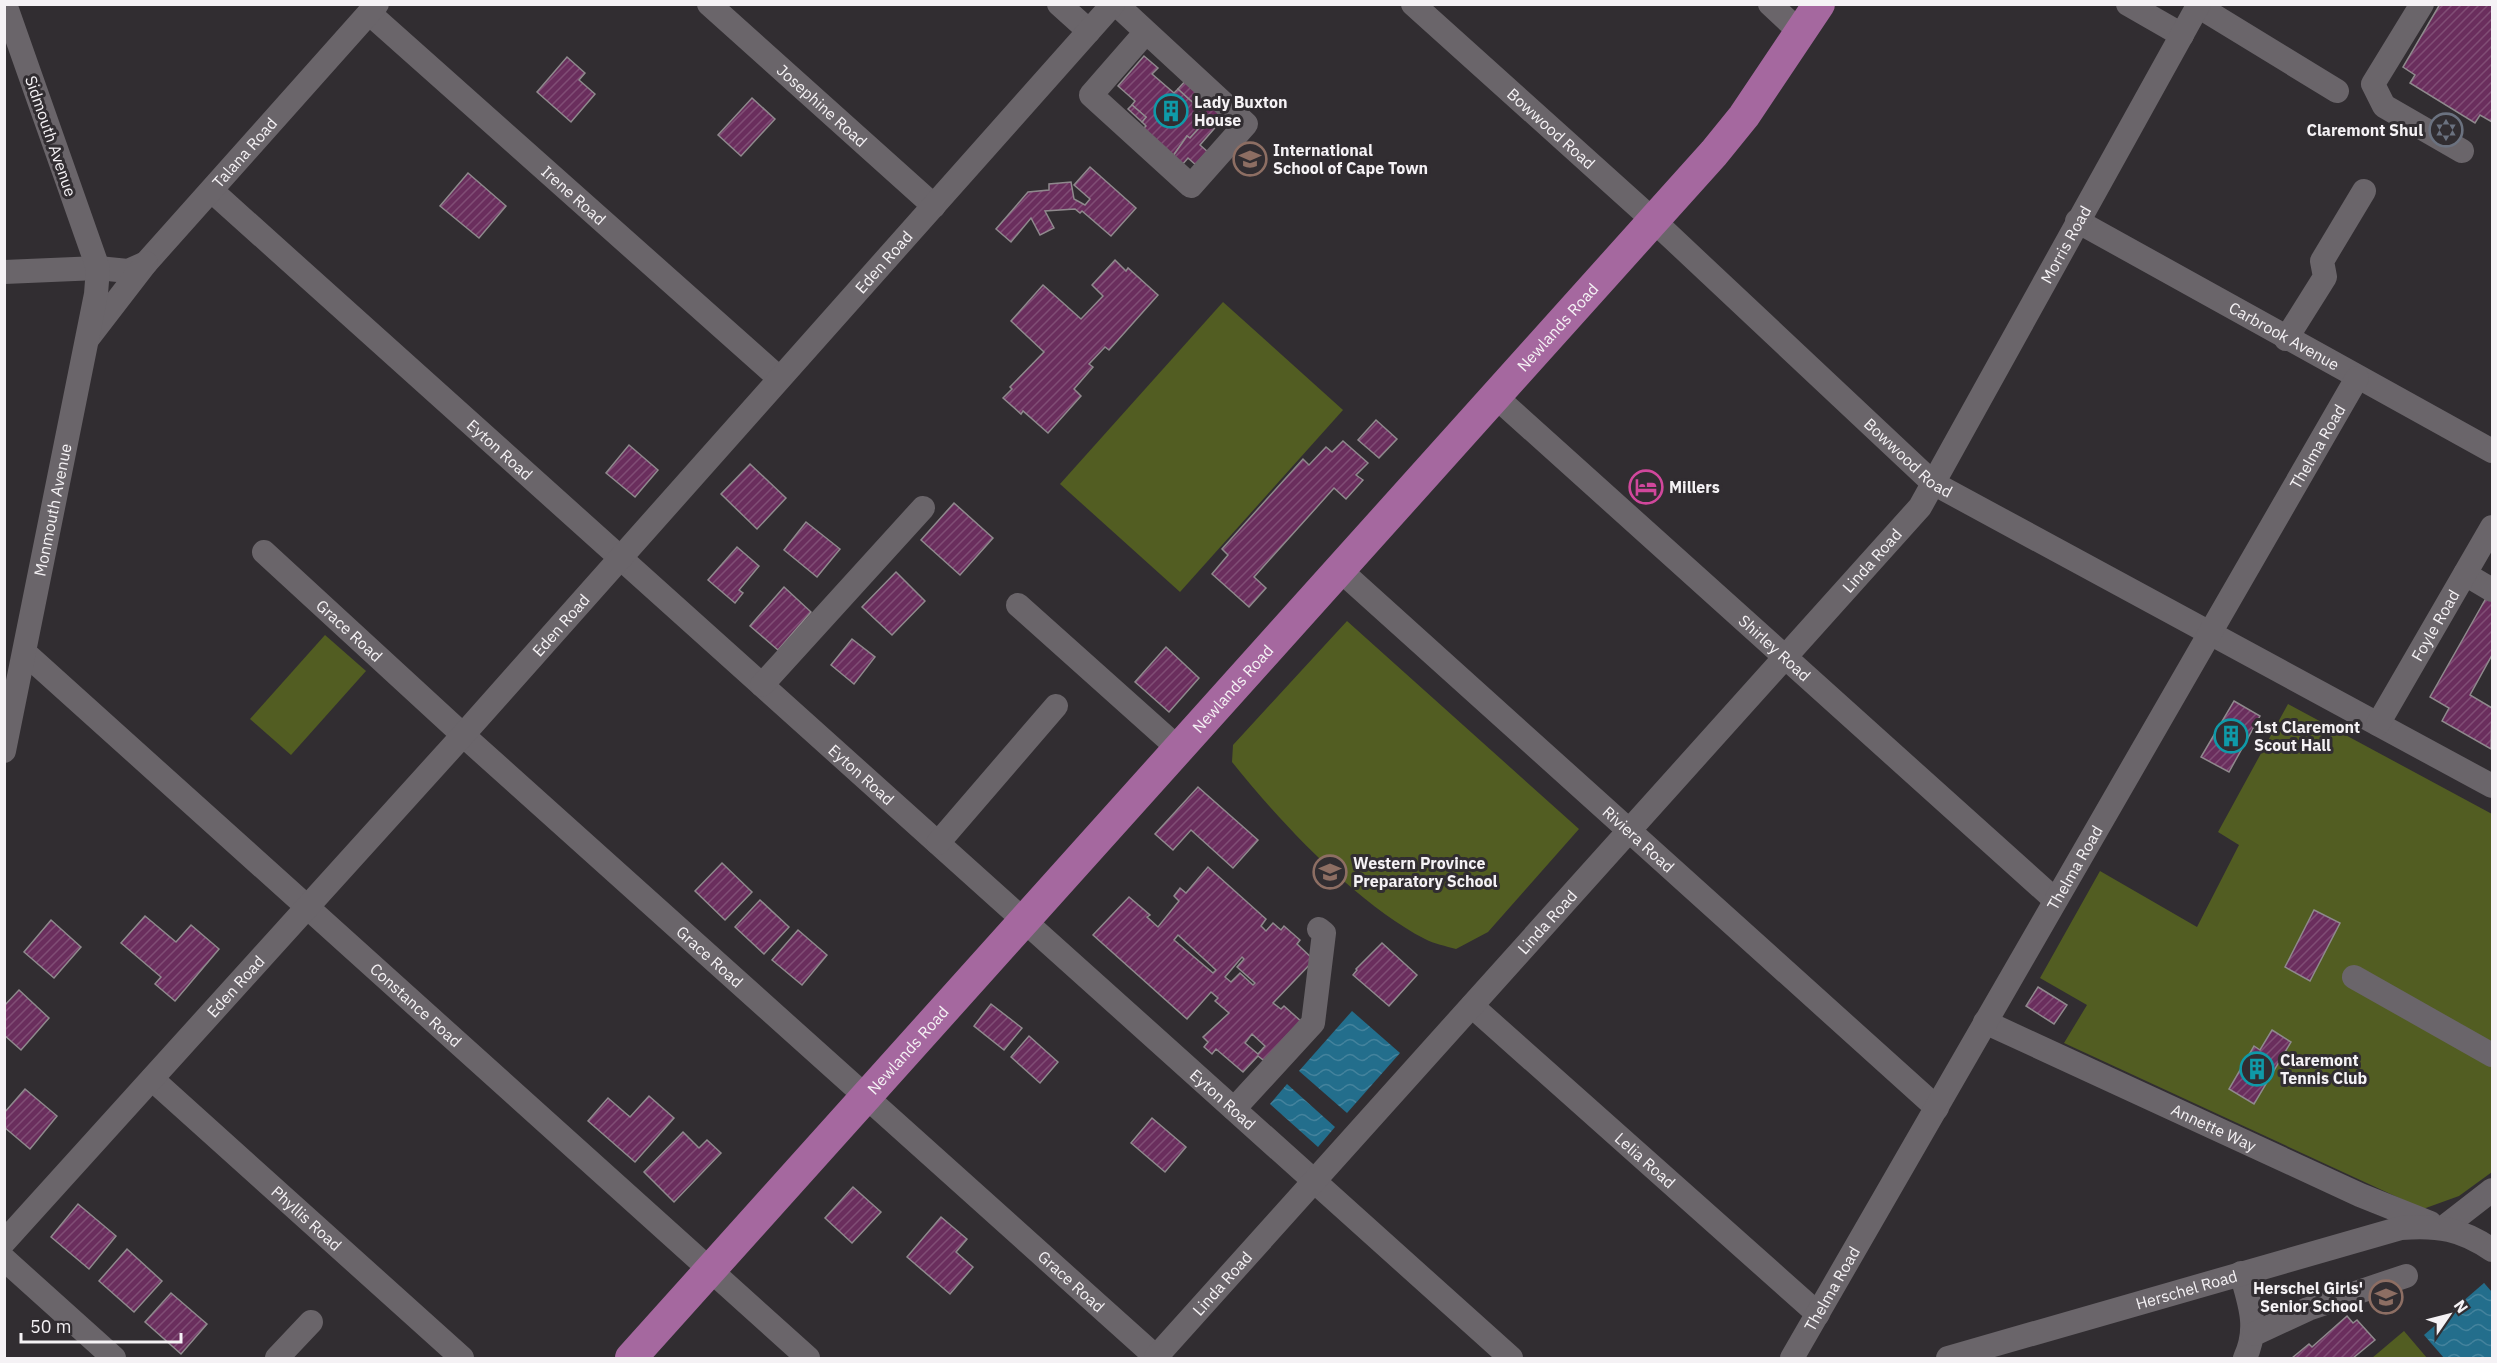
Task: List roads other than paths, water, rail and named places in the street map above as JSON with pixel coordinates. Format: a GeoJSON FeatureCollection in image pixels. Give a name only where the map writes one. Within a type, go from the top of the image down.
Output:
{"type":"FeatureCollection","features":[{"type":"Feature","properties":{"kind":"main road","name":"Newlands Road"},"geometry":{"type":"LineString","coordinates":[[631,1359],[865,1096],[1654,221],[1744,116],[1819,4]]}},
{"type":"Feature","properties":{"kind":"street","name":"Sidmouth Avenue"},"geometry":{"type":"LineString","coordinates":[[5,4],[98,268]]}},
{"type":"Feature","properties":{"kind":"street","name":"Josephine Road"},"geometry":{"type":"LineString","coordinates":[[709,4],[934,206]]}},
{"type":"Feature","properties":{"kind":"street"},"geometry":{"type":"LineString","coordinates":[[1059,4],[1089,31]]}},
{"type":"Feature","properties":{"kind":"street"},"geometry":{"type":"LineString","coordinates":[[1114,4],[1146,32],[1246,124],[1191,186],[1091,95],[1146,32]]}},
{"type":"Feature","properties":{"kind":"street","name":"Eden Road"},"geometry":{"type":"LineString","coordinates":[[4,1242],[463,735],[778,378],[1114,4]]}},
{"type":"Feature","properties":{"kind":"street","name":"Bowwood Road"},"geometry":{"type":"LineString","coordinates":[[1413,4],[1654,221],[1933,483],[2493,786]]}},
{"type":"Feature","properties":{"kind":"street"},"geometry":{"type":"LineString","coordinates":[[1770,4],[1800,32]]}},
{"type":"Feature","properties":{"kind":"street"},"geometry":{"type":"LineString","coordinates":[[2128,4],[2182,35]]}},
{"type":"Feature","properties":{"kind":"street"},"geometry":{"type":"LineString","coordinates":[[2422,4],[2373,84],[2384,106],[2463,151]]}},
{"type":"Feature","properties":{"kind":"street"},"geometry":{"type":"LineString","coordinates":[[2198,5],[2337,92]]}},
{"type":"Feature","properties":{"kind":"street","name":"Morris Road"},"geometry":{"type":"LineString","coordinates":[[1933,483],[2198,5]]}},
{"type":"Feature","properties":{"kind":"street","name":"Talana Road"},"geometry":{"type":"LineString","coordinates":[[86,341],[146,263],[373,9]]}},
{"type":"Feature","properties":{"kind":"street","name":"Irene Road"},"geometry":{"type":"LineString","coordinates":[[373,9],[778,378]]}},
{"type":"Feature","properties":{"kind":"street"},"geometry":{"type":"LineString","coordinates":[[2286,339],[2325,277],[2322,261],[2364,190]]}},
{"type":"Feature","properties":{"kind":"street","name":"Eyton Road"},"geometry":{"type":"LineString","coordinates":[[212,191],[1316,1181],[1511,1359]]}},
{"type":"Feature","properties":{"kind":"street","name":"Carbrook Avenue"},"geometry":{"type":"LineString","coordinates":[[2077,221],[2286,339],[2493,451]]}},
{"type":"Feature","properties":{"kind":"street"},"geometry":{"type":"LineString","coordinates":[[4,272],[98,268],[128,271],[146,263]]}},
{"type":"Feature","properties":{"kind":"street","name":"Monmouth Avenue"},"geometry":{"type":"LineString","coordinates":[[4,751],[96,294],[98,268]]}},
{"type":"Feature","properties":{"kind":"street","name":"Thelma Road"},"geometry":{"type":"LineString","coordinates":[[1792,1359],[2054,900],[2357,378]]}},
{"type":"Feature","properties":{"kind":"street","name":"Shirley Road"},"geometry":{"type":"LineString","coordinates":[[1496,397],[2054,900]]}},
{"type":"Feature","properties":{"kind":"street","name":"Linda Road"},"geometry":{"type":"LineString","coordinates":[[1156,1358],[1920,507],[1933,483]]}},
{"type":"Feature","properties":{"kind":"street"},"geometry":{"type":"LineString","coordinates":[[762,685],[922,508]]}},
{"type":"Feature","properties":{"kind":"street","name":"Foyle Road"},"geometry":{"type":"LineString","coordinates":[[2378,724],[2493,527]]}},
{"type":"Feature","properties":{"kind":"street","name":"Grace Road"},"geometry":{"type":"LineString","coordinates":[[264,552],[463,735],[1156,1358]]}},
{"type":"Feature","properties":{"kind":"street","name":"Riviera Road"},"geometry":{"type":"LineString","coordinates":[[1340,570],[1937,1108]]}},
{"type":"Feature","properties":{"kind":"street"},"geometry":{"type":"LineString","coordinates":[[2465,574],[2493,590]]}},
{"type":"Feature","properties":{"kind":"street"},"geometry":{"type":"LineString","coordinates":[[1018,605],[1179,749]]}},
{"type":"Feature","properties":{"kind":"street","name":"Constance Road"},"geometry":{"type":"LineString","coordinates":[[25,653],[808,1359]]}},
{"type":"Feature","properties":{"kind":"street"},"geometry":{"type":"LineString","coordinates":[[938,843],[1056,706]]}},
{"type":"Feature","properties":{"kind":"street"},"geometry":{"type":"LineString","coordinates":[[1234,1109],[1313,1023],[1324,933],[1319,928]]}},
{"type":"Feature","properties":{"kind":"street"},"geometry":{"type":"LineString","coordinates":[[2354,977],[2493,1055]]}},
{"type":"Feature","properties":{"kind":"street","name":"Lelia Road"},"geometry":{"type":"LineString","coordinates":[[1472,1006],[1818,1314]]}},
{"type":"Feature","properties":{"kind":"street","name":"Annette Way"},"geometry":{"type":"LineString","coordinates":[[1985,1022],[2360,1196],[2443,1228]]}},
{"type":"Feature","properties":{"kind":"street","name":"Phyllis Road"},"geometry":{"type":"LineString","coordinates":[[152,1079],[462,1359]]}},
{"type":"Feature","properties":{"kind":"street"},"geometry":{"type":"LineString","coordinates":[[2443,1228],[2493,1190]]}},
{"type":"Feature","properties":{"kind":"street","name":"Herschel Road"},"geometry":{"type":"LineString","coordinates":[[1948,1359],[2401,1228],[2443,1228],[2473,1236],[2493,1250]]}},
{"type":"Feature","properties":{"kind":"street"},"geometry":{"type":"LineString","coordinates":[[4,1259],[114,1359]]}},
{"type":"Feature","properties":{"kind":"street"},"geometry":{"type":"LineString","coordinates":[[2241,1273],[2253,1313],[2254,1334],[2245,1359]]}},
{"type":"Feature","properties":{"kind":"street"},"geometry":{"type":"LineString","coordinates":[[2254,1334],[2308,1309],[2406,1276]]}},
{"type":"Feature","properties":{"kind":"street"},"geometry":{"type":"LineString","coordinates":[[277,1359],[311,1322]]}},
{"type":"Feature","properties":{"kind":"water"},"geometry":{"type":"Polygon","coordinates":[[[1352,1011],[1400,1053],[1347,1113],[1299,1071],[1352,1011]]]}},
{"type":"Feature","properties":{"kind":"water"},"geometry":{"type":"Polygon","coordinates":[[[1287,1084],[1335,1127],[1318,1147],[1270,1104],[1287,1084]]]}},
{"type":"Feature","properties":{"kind":"water"},"geometry":{"type":"Polygon","coordinates":[[[2484,1283],[2492,1292],[2492,1358],[2444,1358],[2424,1335],[2484,1283]]]}},
{"type":"Feature","properties":{"kind":"place","name":"Lady Buxton House"},"geometry":{"type":"Point","coordinates":[1171,111]}},
{"type":"Feature","properties":{"kind":"place","name":"Claremont Shul"},"geometry":{"type":"Point","coordinates":[2446,130]}},
{"type":"Feature","properties":{"kind":"place","name":"International School of Cape Town"},"geometry":{"type":"Point","coordinates":[1250,159]}},
{"type":"Feature","properties":{"kind":"place","name":"Millers"},"geometry":{"type":"Point","coordinates":[1646,487]}},
{"type":"Feature","properties":{"kind":"place","name":"1st Claremont Scout Hall"},"geometry":{"type":"Point","coordinates":[2231,736]}},
{"type":"Feature","properties":{"kind":"place","name":"Western Province Preparatory School"},"geometry":{"type":"Point","coordinates":[1330,872]}},
{"type":"Feature","properties":{"kind":"place","name":"Claremont Tennis Club"},"geometry":{"type":"Point","coordinates":[2257,1069]}},
{"type":"Feature","properties":{"kind":"place","name":"Herschel Girls' Senior School"},"geometry":{"type":"Point","coordinates":[2386,1297]}}]}
